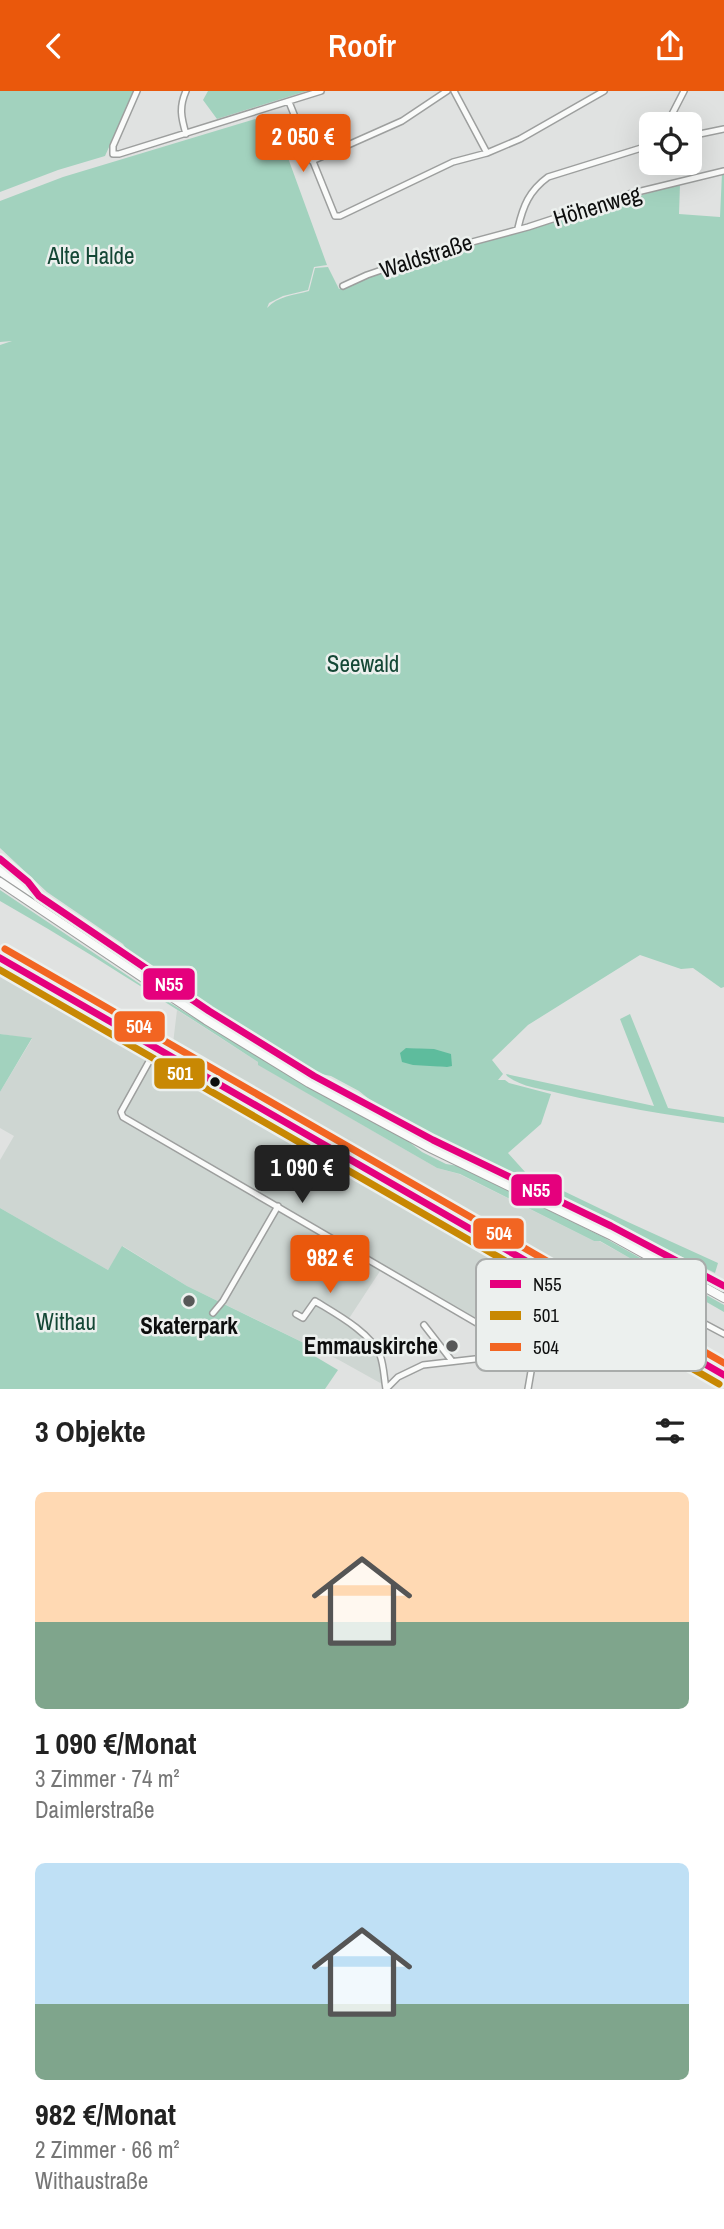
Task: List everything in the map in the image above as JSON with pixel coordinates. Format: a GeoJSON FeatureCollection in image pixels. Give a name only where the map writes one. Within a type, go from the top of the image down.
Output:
{"type":"FeatureCollection","features":[{"type":"Feature","properties":{"kind":"highway"},"geometry":{"type":"LineString","coordinates":[[0,859],[28,882],[39,896]]}},
{"type":"Feature","properties":{"kind":"highway"},"geometry":{"type":"LineString","coordinates":[[0,871],[209,1010],[314,1076],[422,1134],[673,1259]]}},
{"type":"Feature","properties":{"kind":"highway"},"geometry":{"type":"LineString","coordinates":[[0,882],[228,1034],[309,1083],[432,1149],[612,1236],[654,1259]]}},
{"type":"Feature","properties":{"kind":"highway"},"geometry":{"type":"LineString","coordinates":[[0,888],[47,913]]}},
{"type":"Feature","properties":{"kind":"highway"},"geometry":{"type":"LineString","coordinates":[[706,1276],[724,1286]]}},
{"type":"Feature","properties":{"kind":"highway"},"geometry":{"type":"LineString","coordinates":[[706,1288],[724,1298]]}},
{"type":"Feature","properties":{"kind":"street"},"geometry":{"type":"LineString","coordinates":[[137,91],[113,146],[113,154],[321,91]]}},
{"type":"Feature","properties":{"kind":"street"},"geometry":{"type":"LineString","coordinates":[[186,91],[180,104],[180,112],[186,134]]}},
{"type":"Feature","properties":{"kind":"street"},"geometry":{"type":"LineString","coordinates":[[312,162],[402,121],[447,91]]}},
{"type":"Feature","properties":{"kind":"street"},"geometry":{"type":"LineString","coordinates":[[454,91],[487,153]]}},
{"type":"Feature","properties":{"kind":"street"},"geometry":{"type":"LineString","coordinates":[[289,102],[332,212],[335,216],[340,216],[453,162],[487,153],[520,139],[604,91]]}},
{"type":"Feature","properties":{"kind":"street"},"geometry":{"type":"LineString","coordinates":[[673,112],[684,91]]}},
{"type":"Feature","properties":{"kind":"street"},"geometry":{"type":"LineString","coordinates":[[702,134],[724,129]]}},
{"type":"Feature","properties":{"kind":"street"},"geometry":{"type":"LineString","coordinates":[[518,228],[527,198],[535,186],[548,177],[639,149]]}},
{"type":"Feature","properties":{"kind":"street","name":"Höhenweg"},"geometry":{"type":"LineString","coordinates":[[511,231],[629,194],[724,171]]}},
{"type":"Feature","properties":{"kind":"street","name":"Waldstraße"},"geometry":{"type":"LineString","coordinates":[[343,286],[403,262],[511,231]]}},
{"type":"Feature","properties":{"kind":"street"},"geometry":{"type":"LineString","coordinates":[[0,958],[525,1259]]}},
{"type":"Feature","properties":{"kind":"street"},"geometry":{"type":"LineString","coordinates":[[156,1049],[121,1112],[123,1117],[476,1323]]}},
{"type":"Feature","properties":{"kind":"street"},"geometry":{"type":"LineString","coordinates":[[213,1313],[223,1301],[278,1206]]}},
{"type":"Feature","properties":{"kind":"street"},"geometry":{"type":"LineString","coordinates":[[296,1314],[303,1318],[315,1301],[356,1327],[377,1350],[383,1364],[386,1389]]}},
{"type":"Feature","properties":{"kind":"street"},"geometry":{"type":"LineString","coordinates":[[706,1324],[724,1334]]}},
{"type":"Feature","properties":{"kind":"street"},"geometry":{"type":"LineString","coordinates":[[424,1325],[452,1361]]}},
{"type":"Feature","properties":{"kind":"street"},"geometry":{"type":"LineString","coordinates":[[386,1389],[408,1370],[423,1365],[476,1358]]}},
{"type":"Feature","properties":{"kind":"street"},"geometry":{"type":"LineString","coordinates":[[706,1364],[724,1375]]}},
{"type":"Feature","properties":{"kind":"street"},"geometry":{"type":"LineString","coordinates":[[528,1389],[531,1371]]}},
{"type":"Feature","properties":{"kind":"shaded area"},"geometry":{"type":"Polygon","coordinates":[[[0,953],[172,1052],[177,1010],[259,1065],[437,1168],[459,1174],[631,1259],[476,1259],[476,1321],[382,1268],[348,1320],[377,1350],[382,1384],[339,1360],[187,1286],[123,1246],[108,1270],[0,1208],[0,1160],[14,1136],[0,1128],[0,1092],[32,1039],[0,1034],[0,953]]]}},
{"type":"Feature","properties":{"kind":"shaded area"},"geometry":{"type":"Polygon","coordinates":[[[406,1048],[434,1049],[451,1054],[452,1066],[413,1065],[402,1062],[400,1053],[406,1048]]]}},
{"type":"Feature","properties":{"kind":"green space"},"geometry":{"type":"Polygon","coordinates":[[[0,91],[134,91],[105,156],[0,192],[0,91]]]}},
{"type":"Feature","properties":{"kind":"green space"},"geometry":{"type":"Polygon","coordinates":[[[208,91],[307,91],[217,119],[203,100],[208,91]]]}},
{"type":"Feature","properties":{"kind":"green space","name":"Seewald"},"geometry":{"type":"Polygon","coordinates":[[[272,114],[327,265],[314,267],[308,290],[283,296],[269,303],[267,308],[281,298],[309,291],[315,268],[328,267],[339,289],[404,264],[680,184],[679,214],[720,217],[724,173],[724,987],[721,988],[693,968],[681,969],[640,955],[528,1025],[492,1060],[503,1074],[498,1080],[551,1094],[541,1124],[508,1153],[526,1173],[718,1263],[715,1273],[706,1269],[706,1259],[686,1259],[435,1136],[379,1107],[359,1091],[331,1076],[321,1074],[255,1035],[128,952],[123,944],[47,892],[0,848],[0,345],[12,341],[0,342],[0,201],[63,177],[272,114]],[[406,1048],[409,1063],[447,1067],[434,1050],[406,1048]]]}},
{"type":"Feature","properties":{"kind":"green space"},"geometry":{"type":"Polygon","coordinates":[[[0,890],[149,990],[263,1060],[404,1138],[422,1152],[446,1164],[458,1166],[642,1259],[631,1259],[600,1241],[594,1241],[460,1174],[437,1168],[258,1065],[258,1062],[130,980],[0,901],[0,890]]]}},
{"type":"Feature","properties":{"kind":"green space"},"geometry":{"type":"Polygon","coordinates":[[[630,1014],[668,1108],[724,1117],[724,1123],[539,1089],[519,1083],[506,1074],[654,1106],[620,1019],[630,1014]]]}},
{"type":"Feature","properties":{"kind":"green space"},"geometry":{"type":"Polygon","coordinates":[[[0,1034],[32,1038],[0,1092],[0,1034]]]}},
{"type":"Feature","properties":{"kind":"green space","name":"Withau"},"geometry":{"type":"Polygon","coordinates":[[[0,1208],[108,1270],[122,1246],[187,1286],[306,1344],[306,1351],[338,1370],[325,1389],[0,1389],[0,1208]]]}},
{"type":"Feature","properties":{"kind":"green space"},"geometry":{"type":"Polygon","coordinates":[[[706,1295],[724,1305],[724,1312],[706,1302],[706,1295]]]}},
{"type":"Feature","properties":{"kind":"transit line","name":"N55"},"geometry":{"type":"LineString","coordinates":[[0,859],[28,882],[39,896],[209,1011],[314,1076],[433,1140],[673,1259]]}},
{"type":"Feature","properties":{"kind":"transit line","name":"504"},"geometry":{"type":"LineString","coordinates":[[5,949],[543,1259]]}},
{"type":"Feature","properties":{"kind":"transit line","name":"N55"},"geometry":{"type":"LineString","coordinates":[[0,958],[523,1259]]}},
{"type":"Feature","properties":{"kind":"transit line","name":"501"},"geometry":{"type":"LineString","coordinates":[[0,970],[502,1259]]}},
{"type":"Feature","properties":{"kind":"transit line","name":"N55"},"geometry":{"type":"LineString","coordinates":[[706,1276],[724,1286]]}},
{"type":"Feature","properties":{"kind":"transit line","name":"504"},"geometry":{"type":"LineString","coordinates":[[706,1353],[724,1363]]}},
{"type":"Feature","properties":{"kind":"transit line","name":"N55"},"geometry":{"type":"LineString","coordinates":[[706,1365],[724,1375]]}},
{"type":"Feature","properties":{"kind":"transit line","name":"501"},"geometry":{"type":"LineString","coordinates":[[696,1371],[719,1384]]}},
{"type":"Feature","properties":{"kind":"place","name":"Skaterpark"},"geometry":{"type":"Point","coordinates":[189,1301]}},
{"type":"Feature","properties":{"kind":"place","name":"Emmauskirche"},"geometry":{"type":"Point","coordinates":[452,1346]}},
{"type":"Feature","properties":{"kind":"park label","name":"Alte Halde"},"geometry":{"type":"Point","coordinates":[91,256]}}]}
